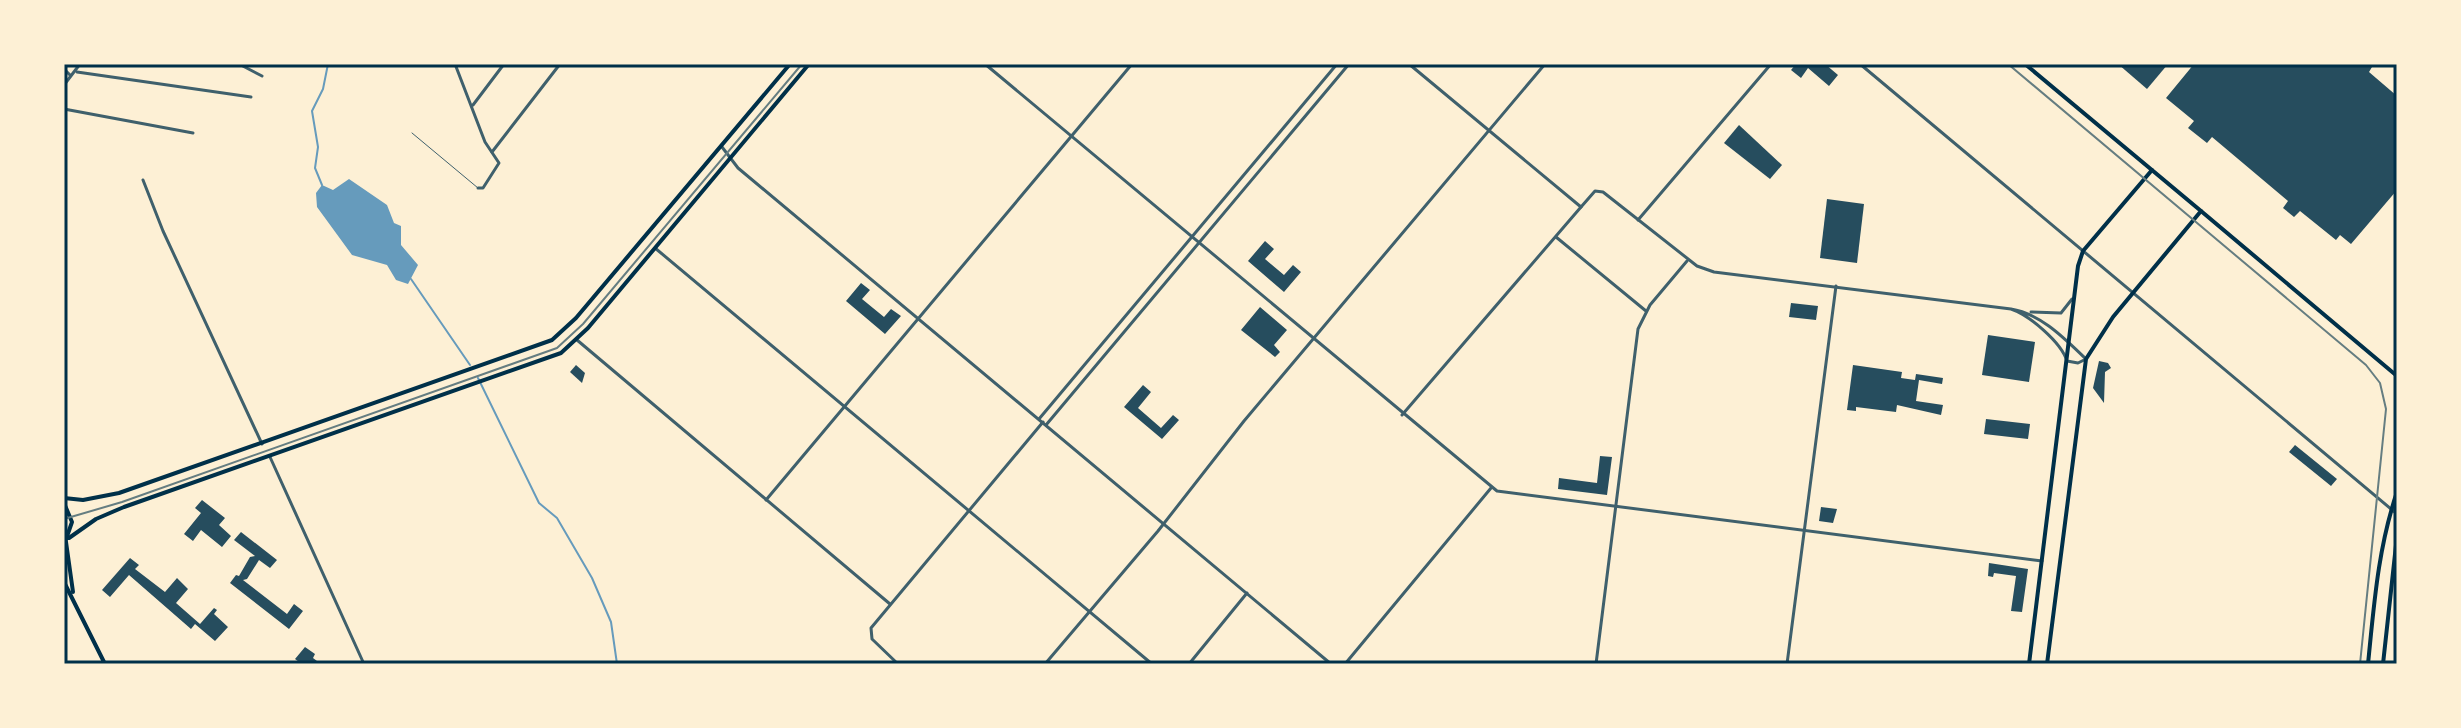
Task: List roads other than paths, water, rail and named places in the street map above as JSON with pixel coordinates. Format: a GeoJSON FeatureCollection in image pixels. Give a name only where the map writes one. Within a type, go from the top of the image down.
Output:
{"type":"FeatureCollection","features":[{"type":"Feature","properties":{"kind":"main road"},"geometry":{"type":"LineString","coordinates":[[75,598],[66,542],[72,522],[64,500],[104,497],[552,340],[576,318],[790,64]]}},
{"type":"Feature","properties":{"kind":"main road"},"geometry":{"type":"LineString","coordinates":[[66,542],[96,519],[561,353],[577,340],[809,64]]}},
{"type":"Feature","properties":{"kind":"main road"},"geometry":{"type":"LineString","coordinates":[[2025,64],[2397,378]]}},
{"type":"Feature","properties":{"kind":"main road"},"geometry":{"type":"LineString","coordinates":[[2029,664],[2083,251],[2152,170]]}},
{"type":"Feature","properties":{"kind":"main road"},"geometry":{"type":"LineString","coordinates":[[2047,664],[2086,359],[2133,293],[2201,211]]}},
{"type":"Feature","properties":{"kind":"main road"},"geometry":{"type":"LineString","coordinates":[[2368,664],[2379,554],[2397,492]]}},
{"type":"Feature","properties":{"kind":"main road"},"geometry":{"type":"LineString","coordinates":[[2383,664],[2397,536]]}},
{"type":"Feature","properties":{"kind":"main road"},"geometry":{"type":"LineString","coordinates":[[2379,554],[2393,555]]}},
{"type":"Feature","properties":{"kind":"main road"},"geometry":{"type":"LineString","coordinates":[[64,582],[75,598],[105,664]]}},
{"type":"Feature","properties":{"kind":"street"},"geometry":{"type":"LineString","coordinates":[[77,72],[80,64]]}},
{"type":"Feature","properties":{"kind":"street"},"geometry":{"type":"LineString","coordinates":[[239,64],[262,76]]}},
{"type":"Feature","properties":{"kind":"street"},"geometry":{"type":"LineString","coordinates":[[455,64],[499,167],[483,188],[478,188]]}},
{"type":"Feature","properties":{"kind":"street"},"geometry":{"type":"LineString","coordinates":[[471,106],[504,64]]}},
{"type":"Feature","properties":{"kind":"street"},"geometry":{"type":"LineString","coordinates":[[492,152],[560,64]]}},
{"type":"Feature","properties":{"kind":"street"},"geometry":{"type":"LineString","coordinates":[[985,64],[1491,488],[1503,493],[1615,508],[2042,561]]}},
{"type":"Feature","properties":{"kind":"street"},"geometry":{"type":"LineString","coordinates":[[766,500],[1132,64]]}},
{"type":"Feature","properties":{"kind":"street"},"geometry":{"type":"LineString","coordinates":[[898,664],[870,633],[890,604],[1337,64]]}},
{"type":"Feature","properties":{"kind":"street"},"geometry":{"type":"LineString","coordinates":[[1042,422],[1199,244],[1349,64]]}},
{"type":"Feature","properties":{"kind":"street"},"geometry":{"type":"LineString","coordinates":[[1409,64],[1581,207]]}},
{"type":"Feature","properties":{"kind":"street"},"geometry":{"type":"LineString","coordinates":[[1045,664],[1545,64]]}},
{"type":"Feature","properties":{"kind":"street"},"geometry":{"type":"LineString","coordinates":[[1638,220],[1771,64]]}},
{"type":"Feature","properties":{"kind":"street"},"geometry":{"type":"LineString","coordinates":[[1860,64],[2397,514]]}},
{"type":"Feature","properties":{"kind":"street"},"geometry":{"type":"LineString","coordinates":[[64,69],[70,75]]}},
{"type":"Feature","properties":{"kind":"street"},"geometry":{"type":"LineString","coordinates":[[64,85],[70,75],[77,72],[251,97]]}},
{"type":"Feature","properties":{"kind":"street"},"geometry":{"type":"LineString","coordinates":[[64,109],[193,133]]}},
{"type":"Feature","properties":{"kind":"street"},"geometry":{"type":"LineString","coordinates":[[721,146],[738,168],[1331,664]]}},
{"type":"Feature","properties":{"kind":"street"},"geometry":{"type":"LineString","coordinates":[[143,180],[166,239],[262,444]]}},
{"type":"Feature","properties":{"kind":"street"},"geometry":{"type":"LineString","coordinates":[[1402,415],[1555,236],[1599,190],[1687,261],[1714,272],[2022,311],[2061,313],[2076,292]]}},
{"type":"Feature","properties":{"kind":"street"},"geometry":{"type":"LineString","coordinates":[[1555,236],[1646,311]]}},
{"type":"Feature","properties":{"kind":"street"},"geometry":{"type":"LineString","coordinates":[[655,248],[1152,664]]}},
{"type":"Feature","properties":{"kind":"street"},"geometry":{"type":"LineString","coordinates":[[1596,664],[1638,329],[1646,311],[1687,261]]}},
{"type":"Feature","properties":{"kind":"street"},"geometry":{"type":"LineString","coordinates":[[1787,664],[1836,286]]}},
{"type":"Feature","properties":{"kind":"street"},"geometry":{"type":"LineString","coordinates":[[2011,309],[2022,314],[2062,351],[2067,361],[2078,363],[2086,359],[2036,316],[2022,311]]}},
{"type":"Feature","properties":{"kind":"street"},"geometry":{"type":"LineString","coordinates":[[577,340],[890,604]]}},
{"type":"Feature","properties":{"kind":"street"},"geometry":{"type":"LineString","coordinates":[[270,457],[364,664]]}},
{"type":"Feature","properties":{"kind":"street"},"geometry":{"type":"LineString","coordinates":[[1345,664],[1491,488]]}},
{"type":"Feature","properties":{"kind":"street"},"geometry":{"type":"LineString","coordinates":[[1189,664],[1247,593]]}},
{"type":"Feature","properties":{"kind":"lane"},"geometry":{"type":"LineString","coordinates":[[412,133],[478,188]]}},
{"type":"Feature","properties":{"kind":"water"},"geometry":{"type":"Polygon","coordinates":[[[349,179],[387,205],[394,223],[401,226],[401,245],[418,265],[408,284],[396,280],[387,265],[352,255],[317,207],[316,193],[322,185],[333,190],[349,179]]]}},
{"type":"Feature","properties":{"kind":"waterway"},"geometry":{"type":"LineString","coordinates":[[322,185],[315,168],[318,147],[312,111],[323,89],[328,64]]}},
{"type":"Feature","properties":{"kind":"waterway"},"geometry":{"type":"LineString","coordinates":[[411,279],[470,365]]}},
{"type":"Feature","properties":{"kind":"waterway"},"geometry":{"type":"LineString","coordinates":[[478,378],[539,503],[557,518],[592,578],[611,622],[617,664]]}},
{"type":"Feature","properties":{"kind":"tram line"},"geometry":{"type":"LineString","coordinates":[[64,519],[122,502],[557,348],[583,324],[802,64]]}},
{"type":"Feature","properties":{"kind":"tram line"},"geometry":{"type":"LineString","coordinates":[[2008,64],[2366,365],[2380,383],[2386,409],[2360,664]]}}]}
